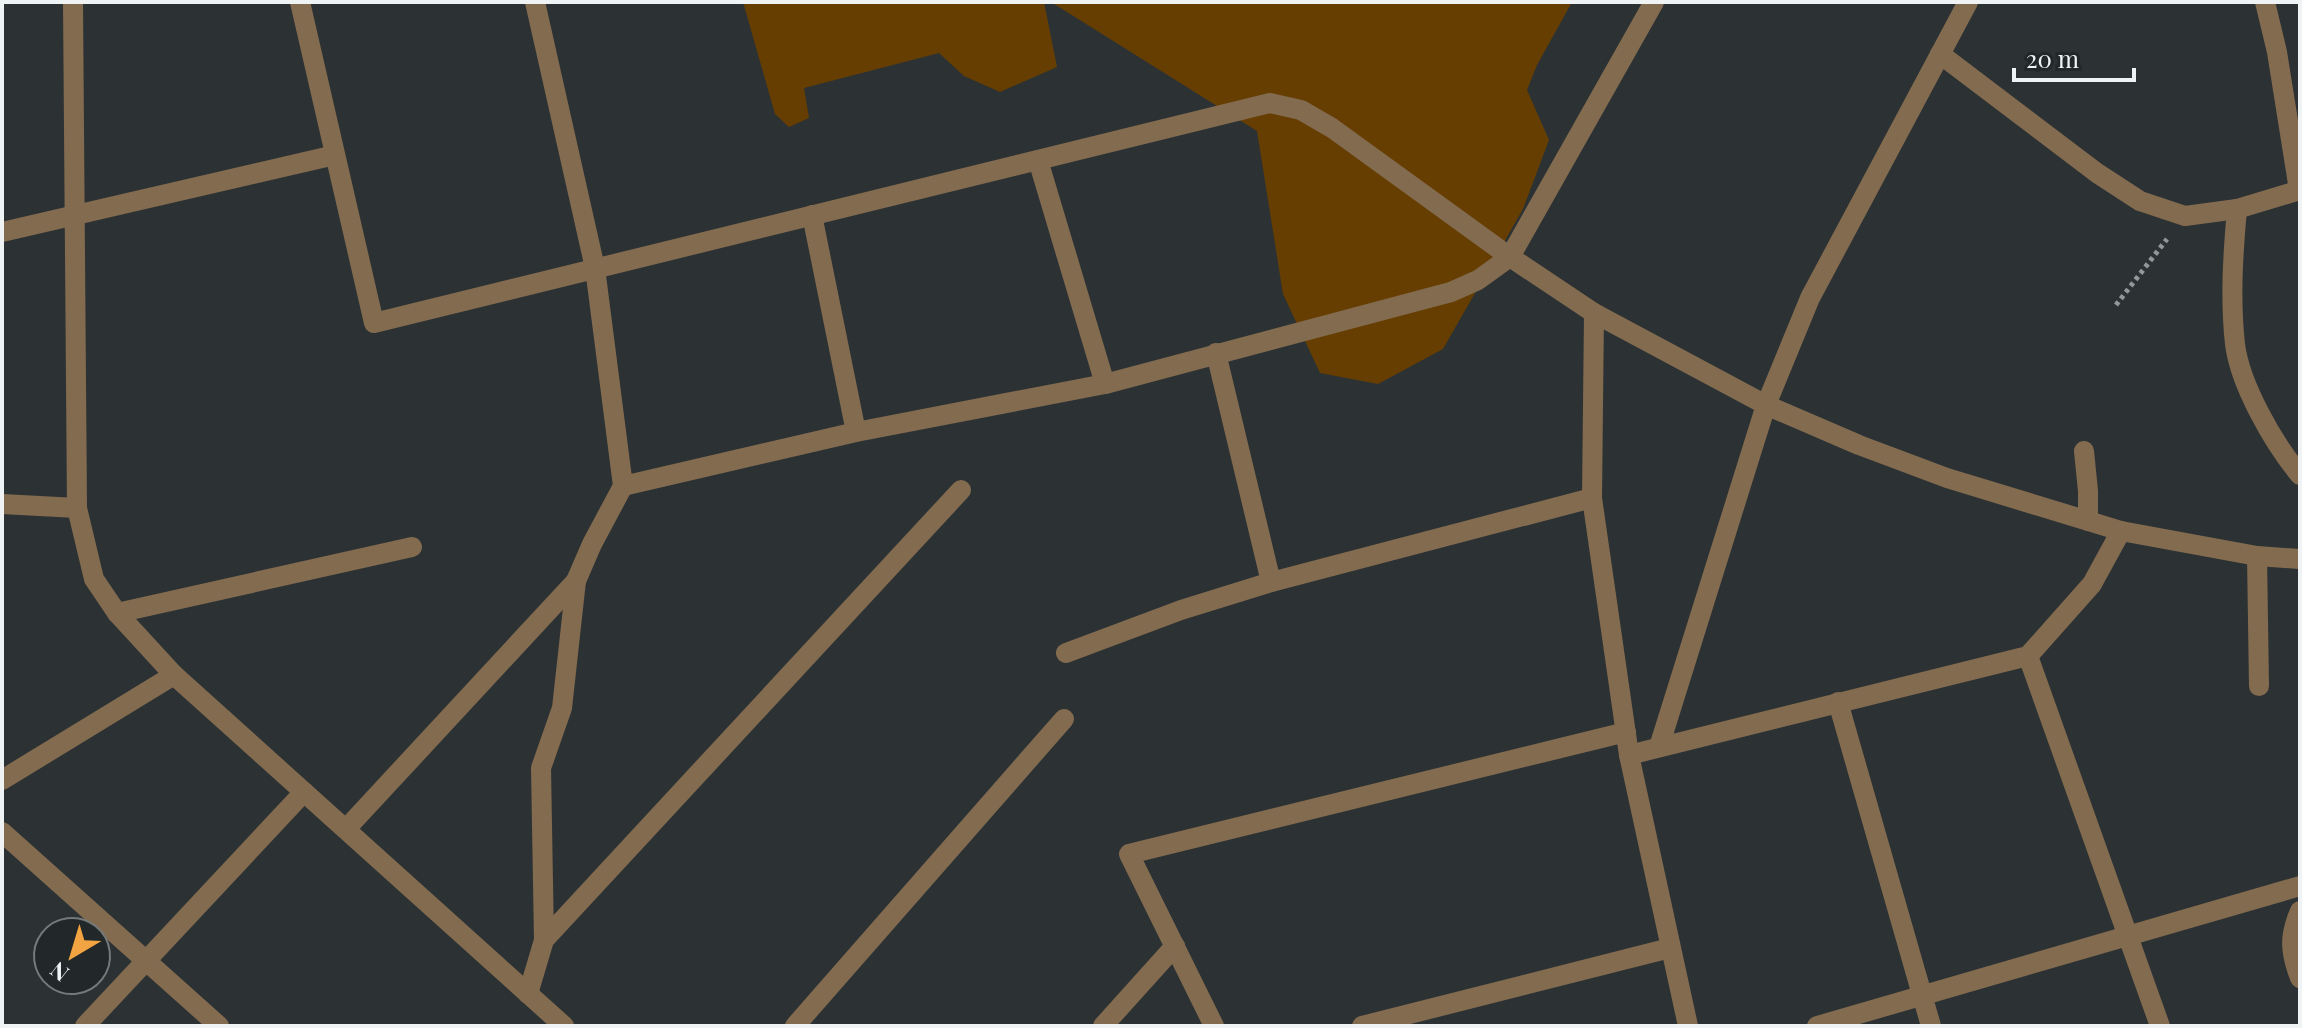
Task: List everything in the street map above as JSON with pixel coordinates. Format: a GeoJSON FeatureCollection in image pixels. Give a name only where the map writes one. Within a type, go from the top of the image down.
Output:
{"type":"FeatureCollection","features":[{"type":"Feature","properties":{"kind":"street"},"geometry":{"type":"LineString","coordinates":[[73,2],[77,508],[94,579],[117,613],[174,675],[564,1026]]}},
{"type":"Feature","properties":{"kind":"street"},"geometry":{"type":"LineString","coordinates":[[300,2],[374,323],[1270,103],[1301,110],[1332,128],[1510,257],[1594,313],[1766,405],[1947,478],[2121,531],[2257,556],[2300,559]]}},
{"type":"Feature","properties":{"kind":"street"},"geometry":{"type":"LineString","coordinates":[[528,994],[544,940],[541,768],[562,708],[576,581],[623,486],[595,268],[535,2]]}},
{"type":"Feature","properties":{"kind":"street"},"geometry":{"type":"LineString","coordinates":[[623,486],[856,432],[1105,384],[1451,292],[1478,280],[1510,257],[1654,2]]}},
{"type":"Feature","properties":{"kind":"street"},"geometry":{"type":"LineString","coordinates":[[1940,54],[2097,173],[2140,201],[2185,216],[2237,209],[2300,190],[2277,52],[2265,2]]}},
{"type":"Feature","properties":{"kind":"street"},"geometry":{"type":"LineString","coordinates":[[1659,747],[1766,405],[1810,298],[1940,54],[1963,4]]}},
{"type":"Feature","properties":{"kind":"street"},"geometry":{"type":"LineString","coordinates":[[2,232],[335,155]]}},
{"type":"Feature","properties":{"kind":"street"},"geometry":{"type":"LineString","coordinates":[[1038,160],[1105,384]]}},
{"type":"Feature","properties":{"kind":"street"},"geometry":{"type":"LineString","coordinates":[[2237,209],[2231,284],[2235,348],[2270,433],[2300,475]]}},
{"type":"Feature","properties":{"kind":"street"},"geometry":{"type":"LineString","coordinates":[[812,215],[856,432]]}},
{"type":"Feature","properties":{"kind":"street"},"geometry":{"type":"LineString","coordinates":[[1594,313],[1592,498],[1629,755],[1688,1026]]}},
{"type":"Feature","properties":{"kind":"street"},"geometry":{"type":"LineString","coordinates":[[1216,353],[1271,582]]}},
{"type":"Feature","properties":{"kind":"street"},"geometry":{"type":"LineString","coordinates":[[2084,451],[2088,521]]}},
{"type":"Feature","properties":{"kind":"street"},"geometry":{"type":"LineString","coordinates":[[544,940],[961,490]]}},
{"type":"Feature","properties":{"kind":"street"},"geometry":{"type":"LineString","coordinates":[[1066,653],[1181,610],[1271,582],[1592,498]]}},
{"type":"Feature","properties":{"kind":"street"},"geometry":{"type":"LineString","coordinates":[[2,504],[77,508]]}},
{"type":"Feature","properties":{"kind":"street"},"geometry":{"type":"LineString","coordinates":[[1629,755],[2028,656],[2092,584],[2121,531]]}},
{"type":"Feature","properties":{"kind":"street"},"geometry":{"type":"LineString","coordinates":[[117,613],[412,547]]}},
{"type":"Feature","properties":{"kind":"street"},"geometry":{"type":"LineString","coordinates":[[2257,556],[2259,686]]}},
{"type":"Feature","properties":{"kind":"street"},"geometry":{"type":"LineString","coordinates":[[346,829],[576,581]]}},
{"type":"Feature","properties":{"kind":"street"},"geometry":{"type":"LineString","coordinates":[[2028,656],[2160,1026]]}},
{"type":"Feature","properties":{"kind":"street"},"geometry":{"type":"LineString","coordinates":[[2,780],[174,675]]}},
{"type":"Feature","properties":{"kind":"street"},"geometry":{"type":"LineString","coordinates":[[1838,702],[1931,1026]]}},
{"type":"Feature","properties":{"kind":"street"},"geometry":{"type":"LineString","coordinates":[[795,1026],[1064,719]]}},
{"type":"Feature","properties":{"kind":"street"},"geometry":{"type":"LineString","coordinates":[[1214,1026],[1129,854],[1626,732]]}},
{"type":"Feature","properties":{"kind":"street"},"geometry":{"type":"LineString","coordinates":[[85,1026],[304,792]]}},
{"type":"Feature","properties":{"kind":"street"},"geometry":{"type":"LineString","coordinates":[[2,832],[219,1026]]}},
{"type":"Feature","properties":{"kind":"street"},"geometry":{"type":"LineString","coordinates":[[1817,1026],[2300,886]]}},
{"type":"Feature","properties":{"kind":"street"},"geometry":{"type":"LineString","coordinates":[[2300,911],[2291,931],[2295,965],[2300,978]]}},
{"type":"Feature","properties":{"kind":"street"},"geometry":{"type":"LineString","coordinates":[[1103,1026],[1175,946]]}},
{"type":"Feature","properties":{"kind":"street"},"geometry":{"type":"LineString","coordinates":[[1362,1026],[1670,948]]}},
{"type":"Feature","properties":{"kind":"path"},"geometry":{"type":"LineString","coordinates":[[2116,305],[2185,216]]}},
{"type":"Feature","properties":{"kind":"shaded area"},"geometry":{"type":"Polygon","coordinates":[[[743,2],[1044,2],[1057,67],[1000,92],[964,76],[939,53],[804,88],[809,118],[789,127],[775,114],[743,2]]]}},
{"type":"Feature","properties":{"kind":"shaded area"},"geometry":{"type":"Polygon","coordinates":[[[1051,2],[1572,2],[1537,65],[1527,90],[1549,140],[1523,209],[1443,349],[1378,384],[1320,373],[1283,294],[1257,131],[1051,2]]]}}]}
